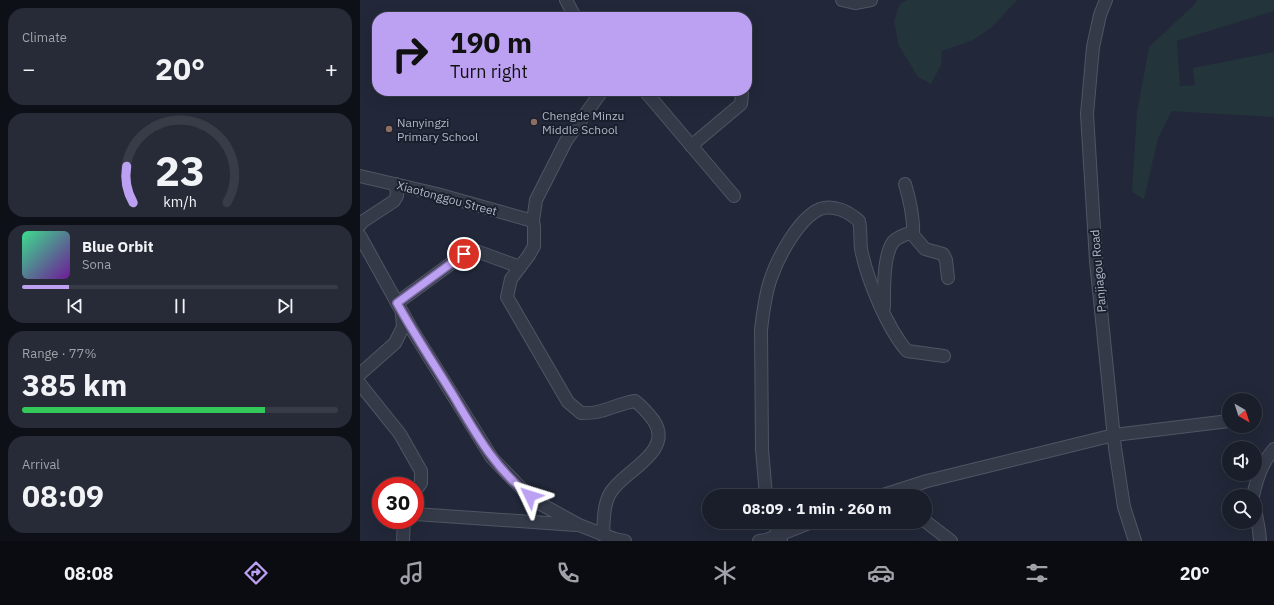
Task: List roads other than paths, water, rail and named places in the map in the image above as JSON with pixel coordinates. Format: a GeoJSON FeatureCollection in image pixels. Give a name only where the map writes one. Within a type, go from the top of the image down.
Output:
{"type":"FeatureCollection","features":[{"type":"Feature","properties":{"kind":"street"},"geometry":{"type":"LineString","coordinates":[[566,0],[572,12]]}},
{"type":"Feature","properties":{"kind":"street"},"geometry":{"type":"LineString","coordinates":[[842,0],[855,3],[871,0]]}},
{"type":"Feature","properties":{"kind":"street","name":"Panjiagou Road"},"geometry":{"type":"LineString","coordinates":[[1106,0],[1100,16],[1093,47],[1087,114],[1096,261],[1114,435],[1124,507],[1135,541]]}},
{"type":"Feature","properties":{"kind":"street"},"geometry":{"type":"LineString","coordinates":[[598,96],[566,141],[536,200],[533,221],[534,246],[510,279],[507,297],[568,402],[581,413],[596,412],[623,403],[635,401],[644,407],[660,434],[656,446],[652,452],[642,463],[613,488],[605,508],[603,535]]}},
{"type":"Feature","properties":{"kind":"street"},"geometry":{"type":"LineString","coordinates":[[649,96],[734,196]]}},
{"type":"Feature","properties":{"kind":"street"},"geometry":{"type":"LineString","coordinates":[[691,146],[741,104],[742,96]]}},
{"type":"Feature","properties":{"kind":"street","name":"Xiaotonggou Street"},"geometry":{"type":"LineString","coordinates":[[360,176],[438,194],[533,221]]}},
{"type":"Feature","properties":{"kind":"street"},"geometry":{"type":"LineString","coordinates":[[360,225],[362,222],[394,201],[396,196],[396,184]]}},
{"type":"Feature","properties":{"kind":"street"},"geometry":{"type":"LineString","coordinates":[[905,184],[911,206],[913,235]]}},
{"type":"Feature","properties":{"kind":"street"},"geometry":{"type":"LineString","coordinates":[[765,489],[762,449],[761,330],[763,312],[770,280],[778,260],[794,234],[809,216],[821,209],[836,208],[853,215],[859,221],[861,247],[867,273],[898,340],[907,351],[944,356]]}},
{"type":"Feature","properties":{"kind":"street"},"geometry":{"type":"LineString","coordinates":[[884,312],[886,266],[889,249],[900,236],[910,233],[925,249],[943,254],[946,260],[948,278]]}},
{"type":"Feature","properties":{"kind":"street"},"geometry":{"type":"LineString","coordinates":[[360,236],[411,328],[492,458],[539,503],[579,525],[615,540],[625,541]]}},
{"type":"Feature","properties":{"kind":"street"},"geometry":{"type":"LineString","coordinates":[[399,307],[464,254],[479,252],[520,267]]}},
{"type":"Feature","properties":{"kind":"street"},"geometry":{"type":"LineString","coordinates":[[360,374],[395,343],[403,327],[399,307]]}},
{"type":"Feature","properties":{"kind":"street"},"geometry":{"type":"LineString","coordinates":[[360,384],[400,434],[421,471],[422,477]]}},
{"type":"Feature","properties":{"kind":"street"},"geometry":{"type":"LineString","coordinates":[[910,489],[927,482],[1114,435],[1222,422]]}},
{"type":"Feature","properties":{"kind":"street"},"geometry":{"type":"LineString","coordinates":[[1255,489],[1258,476],[1266,459],[1274,449]]}},
{"type":"Feature","properties":{"kind":"street"},"geometry":{"type":"LineString","coordinates":[[424,515],[579,525]]}},
{"type":"Feature","properties":{"kind":"street"},"geometry":{"type":"LineString","coordinates":[[932,526],[951,541]]}},
{"type":"Feature","properties":{"kind":"street"},"geometry":{"type":"LineString","coordinates":[[402,541],[403,529]]}},
{"type":"Feature","properties":{"kind":"street"},"geometry":{"type":"LineString","coordinates":[[759,541],[780,538],[798,529]]}},
{"type":"Feature","properties":{"kind":"street"},"geometry":{"type":"LineString","coordinates":[[1260,529],[1260,541]]}},
{"type":"Feature","properties":{"kind":"place","name":"Chengde Minzu Middle School"},"geometry":{"type":"Point","coordinates":[534,122]}},
{"type":"Feature","properties":{"kind":"place","name":"Nanyingzi Primary School"},"geometry":{"type":"Point","coordinates":[389,129]}}]}
